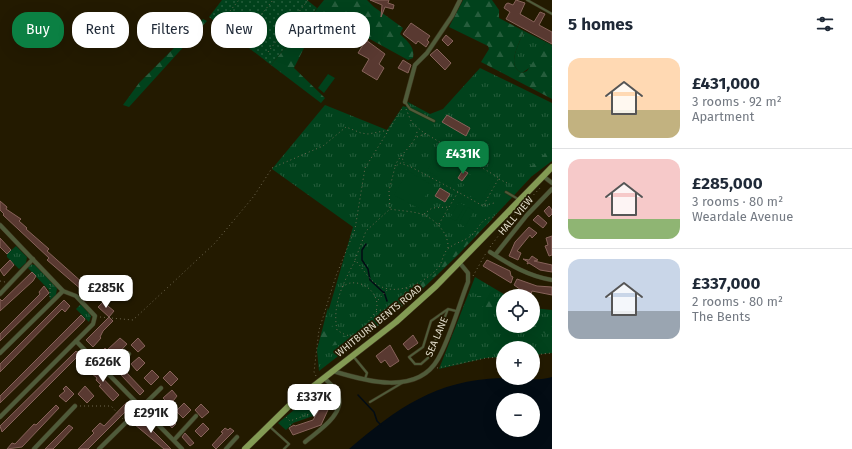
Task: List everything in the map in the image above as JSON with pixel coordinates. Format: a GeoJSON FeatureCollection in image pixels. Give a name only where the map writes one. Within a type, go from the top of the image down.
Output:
{"type":"FeatureCollection","features":[{"type":"Feature","properties":{"kind":"main road","name":"WHITBURN BENTS ROAD"},"geometry":{"type":"LineString","coordinates":[[245,449],[268,425],[322,379],[396,322],[436,286],[504,215],[545,178],[552,167]]}},
{"type":"Feature","properties":{"kind":"street"},"geometry":{"type":"LineString","coordinates":[[405,102],[415,65],[427,53],[452,16],[460,0]]}},
{"type":"Feature","properties":{"kind":"street"},"geometry":{"type":"LineString","coordinates":[[545,178],[552,183]]}},
{"type":"Feature","properties":{"kind":"street","name":"HALL VIEW"},"geometry":{"type":"LineString","coordinates":[[495,255],[527,214],[552,189]]}},
{"type":"Feature","properties":{"kind":"street"},"geometry":{"type":"LineString","coordinates":[[0,225],[63,291],[76,296],[95,317],[93,324],[0,417]]}},
{"type":"Feature","properties":{"kind":"street"},"geometry":{"type":"LineString","coordinates":[[490,252],[526,273],[552,280]]}},
{"type":"Feature","properties":{"kind":"street"},"geometry":{"type":"LineString","coordinates":[[0,294],[33,259]]}},
{"type":"Feature","properties":{"kind":"street"},"geometry":{"type":"LineString","coordinates":[[459,262],[469,276]]}},
{"type":"Feature","properties":{"kind":"street","name":"SEA LANE"},"geometry":{"type":"LineString","coordinates":[[334,371],[365,380],[405,382],[416,379],[432,367],[439,357],[469,276]]}},
{"type":"Feature","properties":{"kind":"street"},"geometry":{"type":"LineString","coordinates":[[0,353],[63,291]]}},
{"type":"Feature","properties":{"kind":"street"},"geometry":{"type":"LineString","coordinates":[[76,341],[182,449]]}},
{"type":"Feature","properties":{"kind":"street"},"geometry":{"type":"LineString","coordinates":[[108,374],[129,354]]}},
{"type":"Feature","properties":{"kind":"street"},"geometry":{"type":"LineString","coordinates":[[305,442],[332,418],[338,408],[338,394],[322,379]]}},
{"type":"Feature","properties":{"kind":"street"},"geometry":{"type":"LineString","coordinates":[[99,449],[161,388]]}},
{"type":"Feature","properties":{"kind":"street"},"geometry":{"type":"LineString","coordinates":[[34,449],[76,406]]}},
{"type":"Feature","properties":{"kind":"street"},"geometry":{"type":"LineString","coordinates":[[174,440],[196,416]]}},
{"type":"Feature","properties":{"kind":"street"},"geometry":{"type":"LineString","coordinates":[[226,449],[237,437]]}},
{"type":"Feature","properties":{"kind":"lane"},"geometry":{"type":"LineString","coordinates":[[527,0],[552,14]]}},
{"type":"Feature","properties":{"kind":"lane"},"geometry":{"type":"LineString","coordinates":[[405,102],[410,109],[434,121]]}},
{"type":"Feature","properties":{"kind":"lane"},"geometry":{"type":"LineString","coordinates":[[506,192],[520,200]]}},
{"type":"Feature","properties":{"kind":"lane"},"geometry":{"type":"LineString","coordinates":[[448,309],[429,357],[421,364],[415,364],[409,357],[423,347],[431,321],[448,309],[456,311]]}},
{"type":"Feature","properties":{"kind":"lane"},"geometry":{"type":"LineString","coordinates":[[353,355],[367,373],[365,380]]}},
{"type":"Feature","properties":{"kind":"lane"},"geometry":{"type":"LineString","coordinates":[[370,402],[405,382]]}},
{"type":"Feature","properties":{"kind":"lane"},"geometry":{"type":"LineString","coordinates":[[268,425],[289,444],[284,449]]}},
{"type":"Feature","properties":{"kind":"path"},"geometry":{"type":"LineString","coordinates":[[229,12],[239,0]]}},
{"type":"Feature","properties":{"kind":"path"},"geometry":{"type":"LineString","coordinates":[[263,12],[273,0]]}},
{"type":"Feature","properties":{"kind":"path"},"geometry":{"type":"LineString","coordinates":[[268,52],[308,0]]}},
{"type":"Feature","properties":{"kind":"path"},"geometry":{"type":"LineString","coordinates":[[405,102],[406,111],[412,123],[425,134],[507,183]]}},
{"type":"Feature","properties":{"kind":"path"},"geometry":{"type":"LineString","coordinates":[[322,379],[314,372],[319,330],[336,276],[355,229],[365,168],[405,102]]}},
{"type":"Feature","properties":{"kind":"path"},"geometry":{"type":"LineString","coordinates":[[95,317],[133,320],[215,243],[254,196],[272,168],[323,146],[346,126],[361,133],[368,134],[389,130]]}},
{"type":"Feature","properties":{"kind":"path"},"geometry":{"type":"LineString","coordinates":[[417,127],[417,137]]}},
{"type":"Feature","properties":{"kind":"path"},"geometry":{"type":"LineString","coordinates":[[390,209],[389,191],[395,167],[401,154],[417,137],[425,134]]}},
{"type":"Feature","properties":{"kind":"path"},"geometry":{"type":"LineString","coordinates":[[401,154],[404,163]]}},
{"type":"Feature","properties":{"kind":"path"},"geometry":{"type":"LineString","coordinates":[[395,167],[400,163],[404,163],[483,206],[494,203]]}},
{"type":"Feature","properties":{"kind":"path"},"geometry":{"type":"LineString","coordinates":[[483,206],[499,178]]}},
{"type":"Feature","properties":{"kind":"path"},"geometry":{"type":"LineString","coordinates":[[469,276],[473,277],[476,274],[500,232],[545,178]]}},
{"type":"Feature","properties":{"kind":"path"},"geometry":{"type":"LineString","coordinates":[[438,225],[458,192]]}},
{"type":"Feature","properties":{"kind":"path"},"geometry":{"type":"LineString","coordinates":[[423,214],[432,208],[450,207]]}},
{"type":"Feature","properties":{"kind":"path"},"geometry":{"type":"LineString","coordinates":[[355,260],[364,272],[378,285],[388,288],[401,289],[427,278],[439,266],[448,248],[448,241],[438,225],[423,214],[390,209]]}},
{"type":"Feature","properties":{"kind":"path"},"geometry":{"type":"LineString","coordinates":[[388,288],[378,301],[375,312],[362,330],[351,336],[343,334],[337,330],[335,320],[336,303],[366,231],[390,209]]}},
{"type":"Feature","properties":{"kind":"path"},"geometry":{"type":"LineString","coordinates":[[448,248],[472,234],[487,217],[504,215]]}},
{"type":"Feature","properties":{"kind":"path"},"geometry":{"type":"LineString","coordinates":[[50,303],[51,278]]}},
{"type":"Feature","properties":{"kind":"path"},"geometry":{"type":"LineString","coordinates":[[342,287],[351,282],[364,286],[373,292],[378,301]]}},
{"type":"Feature","properties":{"kind":"path"},"geometry":{"type":"LineString","coordinates":[[375,312],[397,303],[404,296],[408,287]]}},
{"type":"Feature","properties":{"kind":"path"},"geometry":{"type":"LineString","coordinates":[[362,330],[372,341]]}},
{"type":"Feature","properties":{"kind":"path"},"geometry":{"type":"LineString","coordinates":[[540,354],[552,353]]}},
{"type":"Feature","properties":{"kind":"path"},"geometry":{"type":"LineString","coordinates":[[432,367],[439,369],[486,358],[496,357]]}},
{"type":"Feature","properties":{"kind":"path"},"geometry":{"type":"LineString","coordinates":[[284,414],[290,421],[308,414],[320,396],[315,388]]}},
{"type":"Feature","properties":{"kind":"path"},"geometry":{"type":"LineString","coordinates":[[76,406],[111,406],[126,422]]}},
{"type":"Feature","properties":{"kind":"green space"},"geometry":{"type":"Polygon","coordinates":[[[222,0],[307,0],[317,8],[314,12],[275,12],[275,48],[285,48],[271,65],[249,48],[267,48],[267,12],[213,12],[222,0]]]}},
{"type":"Feature","properties":{"kind":"green space"},"geometry":{"type":"Polygon","coordinates":[[[324,0],[367,0],[374,7],[403,28],[400,34],[412,48],[413,58],[408,60],[370,39],[370,12],[314,12],[324,0]]]}},
{"type":"Feature","properties":{"kind":"green space"},"geometry":{"type":"Polygon","coordinates":[[[463,0],[492,0],[499,10],[499,18],[524,31],[517,47],[514,59],[517,69],[522,73],[527,71],[546,42],[552,45],[552,99],[481,62],[489,49],[488,46],[449,27],[463,0]]]}},
{"type":"Feature","properties":{"kind":"green space"},"geometry":{"type":"Polygon","coordinates":[[[203,19],[207,21],[203,25],[203,19]]]}},
{"type":"Feature","properties":{"kind":"green space"},"geometry":{"type":"Polygon","coordinates":[[[524,31],[546,42],[532,66],[522,73],[517,69],[514,59],[517,47],[524,31]]]}},
{"type":"Feature","properties":{"kind":"green space"},"geometry":{"type":"Polygon","coordinates":[[[174,48],[183,48],[129,107],[123,105],[139,83],[174,48]]]}},
{"type":"Feature","properties":{"kind":"green space"},"geometry":{"type":"Polygon","coordinates":[[[285,48],[304,48],[294,68],[325,98],[321,103],[271,65],[285,48]]]}},
{"type":"Feature","properties":{"kind":"green space"},"geometry":{"type":"Polygon","coordinates":[[[480,68],[552,103],[552,161],[532,176],[459,254],[413,298],[319,371],[317,350],[353,227],[272,169],[325,105],[387,130],[403,106],[406,107],[406,101],[430,114],[443,109],[480,68]]]}},
{"type":"Feature","properties":{"kind":"green space"},"geometry":{"type":"Polygon","coordinates":[[[328,74],[335,78],[324,93],[318,88],[328,74]]]}},
{"type":"Feature","properties":{"kind":"green space"},"geometry":{"type":"Polygon","coordinates":[[[441,146],[465,160],[451,185],[427,171],[441,146]]]}},
{"type":"Feature","properties":{"kind":"green space"},"geometry":{"type":"Polygon","coordinates":[[[552,147],[552,159],[532,176],[515,166],[532,166],[552,147]]]}},
{"type":"Feature","properties":{"kind":"green space"},"geometry":{"type":"Polygon","coordinates":[[[475,167],[494,178],[480,202],[461,190],[475,167]]]}},
{"type":"Feature","properties":{"kind":"green space"},"geometry":{"type":"Polygon","coordinates":[[[408,171],[432,185],[418,208],[394,195],[408,171]]]}},
{"type":"Feature","properties":{"kind":"green space"},"geometry":{"type":"Polygon","coordinates":[[[459,202],[465,206],[456,221],[450,218],[459,202]]]}},
{"type":"Feature","properties":{"kind":"green space"},"geometry":{"type":"Polygon","coordinates":[[[468,207],[474,211],[465,227],[459,223],[468,207]]]}},
{"type":"Feature","properties":{"kind":"green space"},"geometry":{"type":"Polygon","coordinates":[[[493,218],[433,278],[386,320],[369,333],[366,329],[377,314],[396,307],[409,288],[432,277],[440,267],[448,250],[473,235],[481,223],[493,218]]]}},
{"type":"Feature","properties":{"kind":"green space"},"geometry":{"type":"Polygon","coordinates":[[[16,246],[27,257],[26,263],[19,269],[7,257],[7,254],[16,246]]]}},
{"type":"Feature","properties":{"kind":"green space"},"geometry":{"type":"Polygon","coordinates":[[[30,264],[35,265],[57,288],[56,295],[50,300],[49,290],[27,267],[30,264]]]}},
{"type":"Feature","properties":{"kind":"green space"},"geometry":{"type":"Polygon","coordinates":[[[475,277],[496,289],[496,333],[540,333],[540,309],[552,310],[552,353],[540,354],[540,341],[496,341],[496,357],[486,358],[439,369],[475,277]]]}},
{"type":"Feature","properties":{"kind":"green space"},"geometry":{"type":"Polygon","coordinates":[[[477,296],[481,296],[496,304],[496,313],[478,304],[476,301],[477,296]]]}},
{"type":"Feature","properties":{"kind":"green space"},"geometry":{"type":"Polygon","coordinates":[[[81,304],[91,316],[89,322],[76,309],[81,304]]]}},
{"type":"Feature","properties":{"kind":"green space"},"geometry":{"type":"Polygon","coordinates":[[[328,307],[331,323],[335,330],[350,338],[363,333],[366,337],[345,351],[339,345],[333,345],[317,350],[328,307]]]}},
{"type":"Feature","properties":{"kind":"green space"},"geometry":{"type":"Polygon","coordinates":[[[540,319],[552,322],[552,332],[545,333],[540,331],[540,319]]]}},
{"type":"Feature","properties":{"kind":"green space"},"geometry":{"type":"Polygon","coordinates":[[[326,384],[332,390],[322,397],[313,416],[293,423],[286,430],[278,423],[326,384]]]}},
{"type":"Feature","properties":{"kind":"shaded area"},"geometry":{"type":"Polygon","coordinates":[[[552,377],[552,449],[349,449],[401,409],[437,391],[457,384],[496,378],[496,385],[540,385],[540,378],[552,377]]]}},
{"type":"Feature","properties":{"kind":"building"},"geometry":{"type":"Polygon","coordinates":[[[370,0],[389,0],[388,3],[394,5],[393,9],[385,7],[381,17],[382,5],[370,0]]]}},
{"type":"Feature","properties":{"kind":"building"},"geometry":{"type":"Polygon","coordinates":[[[516,0],[525,3],[520,14],[534,22],[540,12],[545,14],[539,25],[552,32],[552,44],[506,19],[510,12],[504,8],[506,4],[508,3],[513,5],[516,0]]]}},
{"type":"Feature","properties":{"kind":"building"},"geometry":{"type":"Polygon","coordinates":[[[411,23],[430,36],[427,40],[429,42],[426,47],[418,41],[416,44],[403,34],[411,23]]]}},
{"type":"Feature","properties":{"kind":"building"},"geometry":{"type":"Polygon","coordinates":[[[446,35],[453,41],[448,46],[442,40],[446,35]]]}},
{"type":"Feature","properties":{"kind":"building"},"geometry":{"type":"Polygon","coordinates":[[[370,43],[385,54],[379,64],[384,68],[377,80],[362,71],[369,59],[358,53],[361,48],[370,48],[370,43]]]}},
{"type":"Feature","properties":{"kind":"building"},"geometry":{"type":"Polygon","coordinates":[[[437,49],[451,63],[445,70],[430,55],[437,49]]]}},
{"type":"Feature","properties":{"kind":"building"},"geometry":{"type":"Polygon","coordinates":[[[403,60],[411,65],[408,73],[398,68],[403,60]]]}},
{"type":"Feature","properties":{"kind":"building"},"geometry":{"type":"Polygon","coordinates":[[[447,115],[470,128],[466,136],[442,122],[447,115]]]}},
{"type":"Feature","properties":{"kind":"building"},"geometry":{"type":"Polygon","coordinates":[[[463,170],[468,173],[462,181],[458,178],[463,170]]]}},
{"type":"Feature","properties":{"kind":"building"},"geometry":{"type":"Polygon","coordinates":[[[440,188],[450,194],[445,202],[435,196],[440,188]]]}},
{"type":"Feature","properties":{"kind":"building"},"geometry":{"type":"Polygon","coordinates":[[[0,201],[7,207],[6,209],[21,219],[19,221],[27,228],[26,229],[49,249],[47,251],[93,292],[90,297],[47,260],[49,258],[3,215],[4,214],[0,210],[0,201]]]}},
{"type":"Feature","properties":{"kind":"building"},"geometry":{"type":"Polygon","coordinates":[[[549,206],[552,210],[552,214],[549,217],[544,211],[549,206]]]}},
{"type":"Feature","properties":{"kind":"building"},"geometry":{"type":"Polygon","coordinates":[[[538,215],[547,223],[543,228],[533,220],[538,215]]]}},
{"type":"Feature","properties":{"kind":"building"},"geometry":{"type":"Polygon","coordinates":[[[529,227],[537,233],[532,238],[530,235],[517,251],[521,253],[518,260],[509,256],[515,242],[529,227]]]}},
{"type":"Feature","properties":{"kind":"building"},"geometry":{"type":"Polygon","coordinates":[[[552,236],[552,255],[549,256],[545,246],[548,245],[546,238],[552,236]]]}},
{"type":"Feature","properties":{"kind":"building"},"geometry":{"type":"Polygon","coordinates":[[[0,238],[11,250],[7,254],[0,247],[0,238]]]}},
{"type":"Feature","properties":{"kind":"building"},"geometry":{"type":"Polygon","coordinates":[[[532,256],[538,260],[534,261],[552,265],[552,272],[540,270],[529,263],[527,264],[528,262],[523,259],[529,260],[532,256]]]}},
{"type":"Feature","properties":{"kind":"building"},"geometry":{"type":"Polygon","coordinates":[[[10,260],[14,265],[4,276],[0,270],[10,260]]]}},
{"type":"Feature","properties":{"kind":"building"},"geometry":{"type":"Polygon","coordinates":[[[487,260],[510,271],[511,276],[513,277],[511,283],[483,266],[487,260]]]}},
{"type":"Feature","properties":{"kind":"building"},"geometry":{"type":"Polygon","coordinates":[[[32,272],[36,276],[33,281],[0,311],[0,299],[2,301],[32,272]]]}},
{"type":"Feature","properties":{"kind":"building"},"geometry":{"type":"Polygon","coordinates":[[[517,279],[537,286],[552,287],[552,295],[540,293],[540,289],[520,289],[514,285],[517,279]]]}},
{"type":"Feature","properties":{"kind":"building"},"geometry":{"type":"Polygon","coordinates":[[[44,286],[49,293],[0,341],[0,334],[40,294],[39,292],[44,286]]]}},
{"type":"Feature","properties":{"kind":"building"},"geometry":{"type":"Polygon","coordinates":[[[64,300],[70,306],[65,312],[62,309],[0,372],[0,364],[64,300]]]}},
{"type":"Feature","properties":{"kind":"building"},"geometry":{"type":"Polygon","coordinates":[[[103,302],[114,311],[109,317],[98,307],[103,302]]]}},
{"type":"Feature","properties":{"kind":"building"},"geometry":{"type":"Polygon","coordinates":[[[81,315],[85,319],[84,321],[0,403],[0,396],[81,315]]]}},
{"type":"Feature","properties":{"kind":"building"},"geometry":{"type":"Polygon","coordinates":[[[109,317],[113,321],[103,331],[100,337],[101,338],[93,347],[86,340],[109,317]]]}},
{"type":"Feature","properties":{"kind":"building"},"geometry":{"type":"Polygon","coordinates":[[[413,335],[418,343],[408,350],[403,344],[413,335]]]}},
{"type":"Feature","properties":{"kind":"building"},"geometry":{"type":"Polygon","coordinates":[[[120,338],[127,344],[109,363],[100,353],[105,348],[107,350],[120,338]]]}},
{"type":"Feature","properties":{"kind":"building"},"geometry":{"type":"Polygon","coordinates":[[[138,338],[145,346],[138,352],[131,345],[138,338]]]}},
{"type":"Feature","properties":{"kind":"building"},"geometry":{"type":"Polygon","coordinates":[[[390,345],[399,361],[390,367],[385,360],[381,363],[376,356],[390,345]]]}},
{"type":"Feature","properties":{"kind":"building"},"geometry":{"type":"Polygon","coordinates":[[[76,351],[79,355],[2,432],[0,426],[76,351]]]}},
{"type":"Feature","properties":{"kind":"building"},"geometry":{"type":"Polygon","coordinates":[[[139,357],[145,363],[137,371],[131,364],[139,357]]]}},
{"type":"Feature","properties":{"kind":"building"},"geometry":{"type":"Polygon","coordinates":[[[88,363],[119,395],[113,401],[99,386],[101,385],[96,380],[97,378],[84,367],[88,363]]]}},
{"type":"Feature","properties":{"kind":"building"},"geometry":{"type":"Polygon","coordinates":[[[152,370],[159,377],[151,385],[144,378],[152,370]]]}},
{"type":"Feature","properties":{"kind":"building"},"geometry":{"type":"Polygon","coordinates":[[[125,371],[144,391],[140,395],[121,375],[125,371]]]}},
{"type":"Feature","properties":{"kind":"building"},"geometry":{"type":"Polygon","coordinates":[[[170,371],[178,379],[171,386],[163,378],[170,371]]]}},
{"type":"Feature","properties":{"kind":"building"},"geometry":{"type":"Polygon","coordinates":[[[66,386],[74,394],[66,402],[59,396],[65,391],[63,389],[66,386]]]}},
{"type":"Feature","properties":{"kind":"building"},"geometry":{"type":"Polygon","coordinates":[[[85,386],[94,396],[87,403],[78,394],[85,386]]]}},
{"type":"Feature","properties":{"kind":"building"},"geometry":{"type":"Polygon","coordinates":[[[172,390],[177,396],[170,405],[163,398],[172,390]]]}},
{"type":"Feature","properties":{"kind":"building"},"geometry":{"type":"Polygon","coordinates":[[[329,394],[333,399],[321,425],[293,435],[289,428],[294,425],[295,426],[313,420],[325,400],[323,398],[329,394]]]}},
{"type":"Feature","properties":{"kind":"building"},"geometry":{"type":"Polygon","coordinates":[[[126,403],[130,407],[88,449],[78,449],[94,433],[92,431],[100,423],[104,426],[126,403]]]}},
{"type":"Feature","properties":{"kind":"building"},"geometry":{"type":"Polygon","coordinates":[[[184,403],[191,410],[183,418],[176,411],[184,403]]]}},
{"type":"Feature","properties":{"kind":"building"},"geometry":{"type":"Polygon","coordinates":[[[201,404],[209,412],[202,418],[195,410],[201,404]]]}},
{"type":"Feature","properties":{"kind":"building"},"geometry":{"type":"Polygon","coordinates":[[[56,405],[59,408],[22,447],[7,449],[12,443],[15,444],[34,424],[36,425],[56,405]]]}},
{"type":"Feature","properties":{"kind":"building"},"geometry":{"type":"Polygon","coordinates":[[[157,405],[176,424],[172,428],[153,408],[157,405]]]}},
{"type":"Feature","properties":{"kind":"building"},"geometry":{"type":"Polygon","coordinates":[[[141,418],[171,449],[164,449],[134,424],[141,418]]]}},
{"type":"Feature","properties":{"kind":"building"},"geometry":{"type":"Polygon","coordinates":[[[203,423],[209,429],[201,437],[195,431],[203,423]]]}},
{"type":"Feature","properties":{"kind":"building"},"geometry":{"type":"Polygon","coordinates":[[[69,425],[73,428],[53,449],[45,449],[69,425]]]}},
{"type":"Feature","properties":{"kind":"building"},"geometry":{"type":"Polygon","coordinates":[[[225,428],[228,430],[230,428],[234,431],[216,449],[212,445],[223,433],[221,432],[225,428]]]}},
{"type":"Feature","properties":{"kind":"building"},"geometry":{"type":"Polygon","coordinates":[[[185,433],[194,443],[190,446],[182,437],[185,433]]]}},
{"type":"Feature","properties":{"kind":"waterway"},"geometry":{"type":"LineString","coordinates":[[366,244],[362,250],[362,260],[368,269],[370,280],[384,293]]}},
{"type":"Feature","properties":{"kind":"waterway"},"geometry":{"type":"LineString","coordinates":[[384,292],[387,301]]}},
{"type":"Feature","properties":{"kind":"waterway"},"geometry":{"type":"LineString","coordinates":[[358,395],[374,412],[377,421],[381,425]]}}]}
